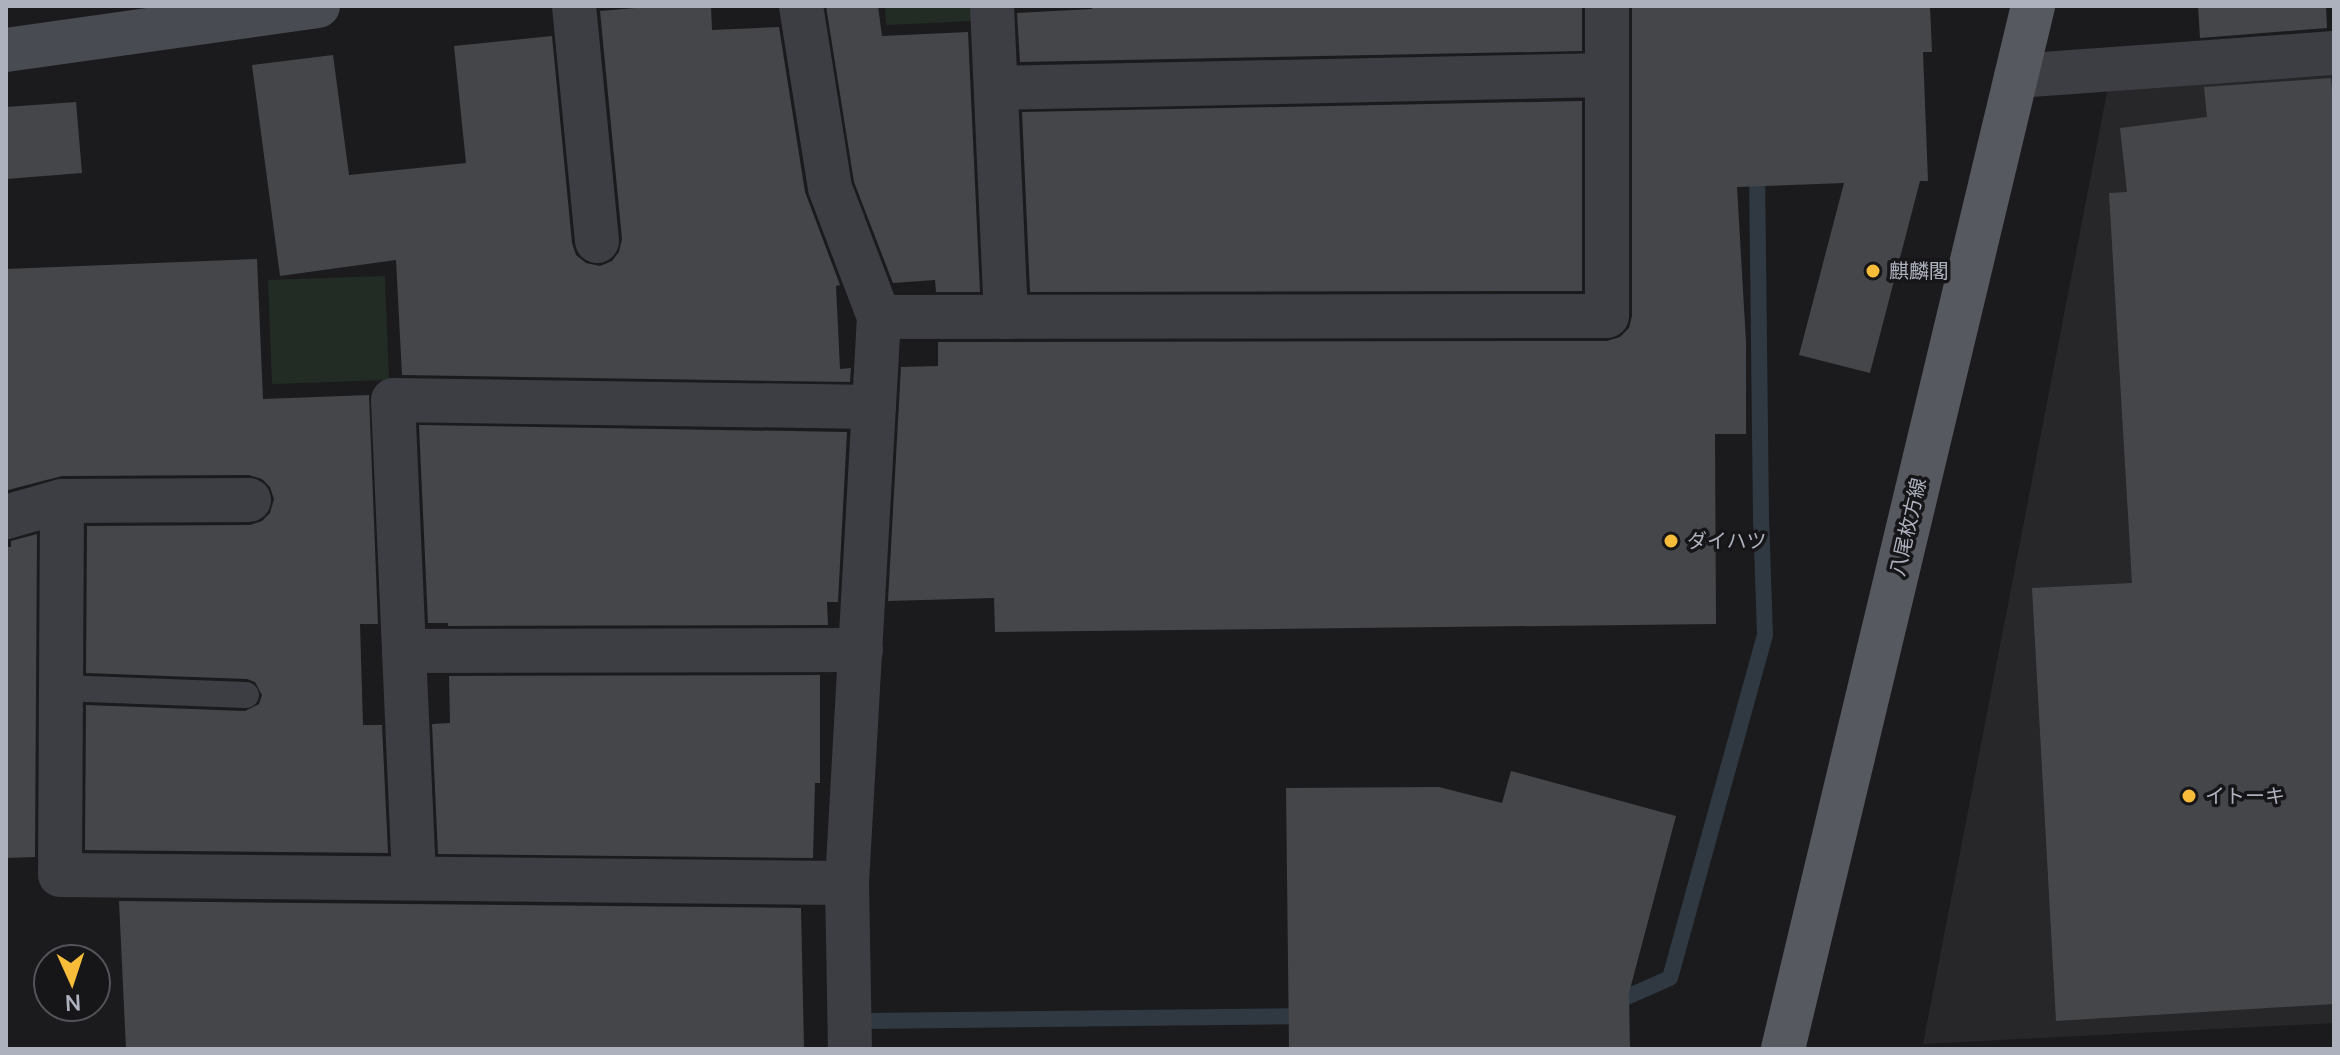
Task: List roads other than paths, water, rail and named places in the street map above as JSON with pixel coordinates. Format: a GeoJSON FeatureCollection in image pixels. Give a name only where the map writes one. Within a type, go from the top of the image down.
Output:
{"type":"FeatureCollection","features":[{"type":"Feature","properties":{"kind":"main road","name":"八尾枚方線"},"geometry":{"type":"LineString","coordinates":[[1783,1049],[2033,6]]}},
{"type":"Feature","properties":{"kind":"street"},"geometry":{"type":"LineString","coordinates":[[6,50],[318,6]]}},
{"type":"Feature","properties":{"kind":"street"},"geometry":{"type":"LineString","coordinates":[[574,6],[597,241]]}},
{"type":"Feature","properties":{"kind":"street"},"geometry":{"type":"LineString","coordinates":[[801,6],[830,188],[879,317],[847,883],[850,1049]]}},
{"type":"Feature","properties":{"kind":"street"},"geometry":{"type":"LineString","coordinates":[[992,6],[1006,317]]}},
{"type":"Feature","properties":{"kind":"street"},"geometry":{"type":"LineString","coordinates":[[879,317],[1607,316],[1607,6]]}},
{"type":"Feature","properties":{"kind":"street"},"geometry":{"type":"LineString","coordinates":[[2016,76],[2334,53]]}},
{"type":"Feature","properties":{"kind":"street"},"geometry":{"type":"LineString","coordinates":[[996,88],[1607,75]]}},
{"type":"Feature","properties":{"kind":"street"},"geometry":{"type":"LineString","coordinates":[[414,878],[393,400],[874,407]]}},
{"type":"Feature","properties":{"kind":"street"},"geometry":{"type":"LineString","coordinates":[[6,517],[62,501],[249,500]]}},
{"type":"Feature","properties":{"kind":"street"},"geometry":{"type":"LineString","coordinates":[[62,501],[60,875],[847,883]]}},
{"type":"Feature","properties":{"kind":"street"},"geometry":{"type":"LineString","coordinates":[[404,651],[861,650]]}},
{"type":"Feature","properties":{"kind":"lane"},"geometry":{"type":"LineString","coordinates":[[61,688],[246,695]]}},
{"type":"Feature","properties":{"kind":"waterway"},"geometry":{"type":"LineString","coordinates":[[1611,1004],[1670,978],[1765,635],[1757,167]]}},
{"type":"Feature","properties":{"kind":"waterway"},"geometry":{"type":"LineString","coordinates":[[867,1021],[1310,1016]]}},
{"type":"Feature","properties":{"kind":"place","name":"麒麟閣"},"geometry":{"type":"Point","coordinates":[1873,271]}},
{"type":"Feature","properties":{"kind":"place","name":"ダイハツ"},"geometry":{"type":"Point","coordinates":[1671,541]}},
{"type":"Feature","properties":{"kind":"place","name":"イトーキ"},"geometry":{"type":"Point","coordinates":[2189,796]}}]}
